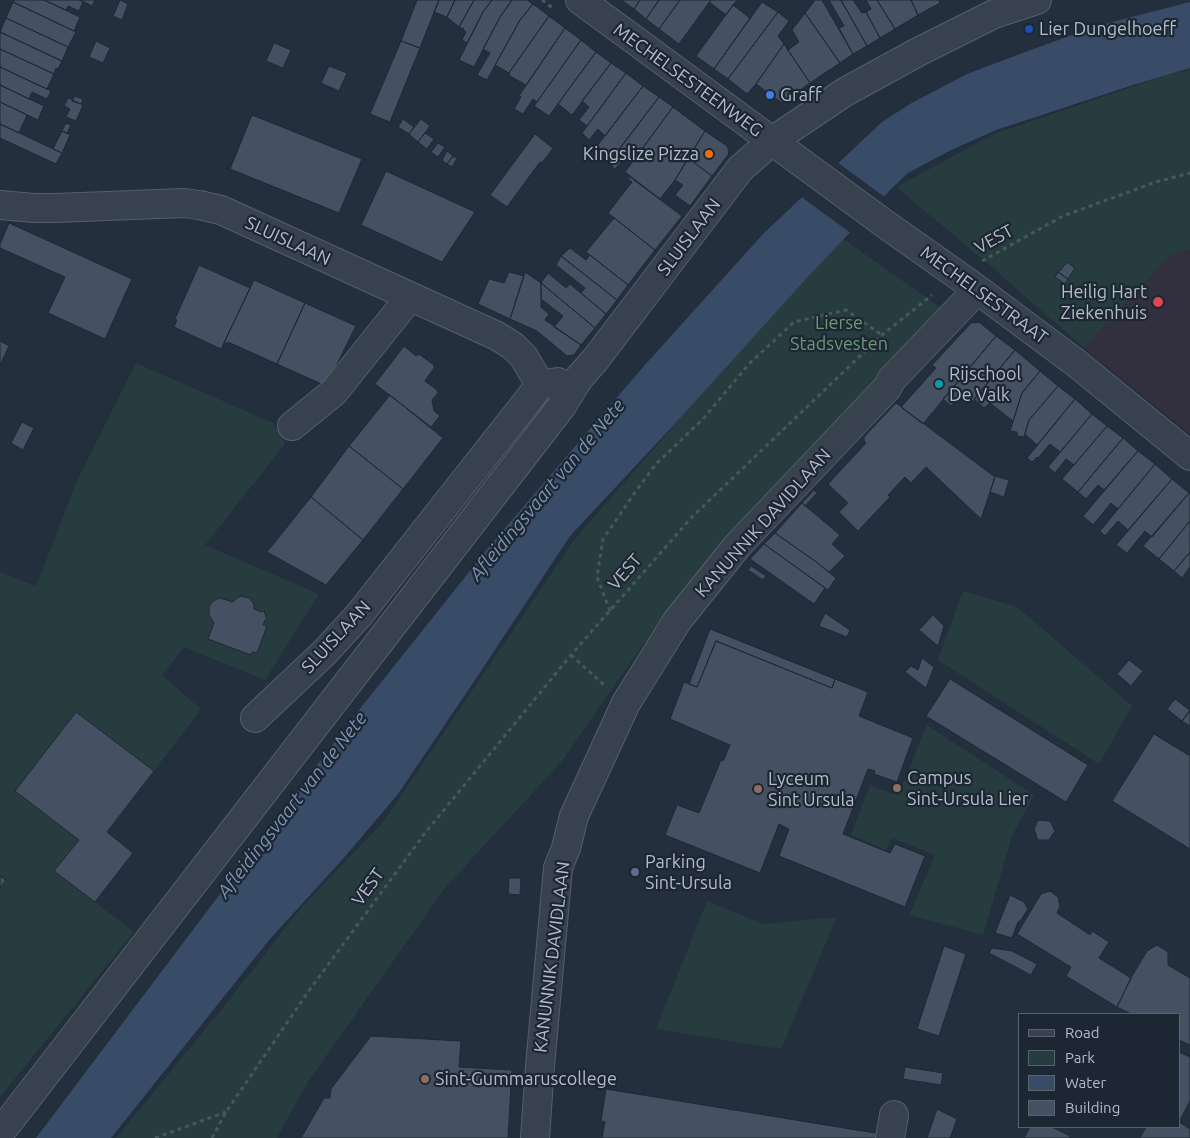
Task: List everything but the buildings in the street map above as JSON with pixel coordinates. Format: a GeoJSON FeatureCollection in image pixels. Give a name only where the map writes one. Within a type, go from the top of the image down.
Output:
{"type":"FeatureCollection","features":[{"type":"Feature","properties":{"kind":"street","name":"MECHELSESTEENWEG"},"geometry":{"type":"LineString","coordinates":[[580,0],[772,141]]}},
{"type":"Feature","properties":{"kind":"street","name":"SLUISLAAN"},"geometry":{"type":"LineString","coordinates":[[0,1133],[561,407],[579,378],[595,360],[740,169],[772,141],[845,92],[918,52],[994,14],[1037,0]]}},
{"type":"Feature","properties":{"kind":"street","name":"MECHELSESTRAAT"},"geometry":{"type":"LineString","coordinates":[[772,141],[1076,363],[1190,456]]}},
{"type":"Feature","properties":{"kind":"street","name":"SLUISLAAN"},"geometry":{"type":"LineString","coordinates":[[0,205],[34,208],[184,203],[221,210],[497,336],[513,346],[524,357],[540,384],[358,615],[324,654],[255,718]]}},
{"type":"Feature","properties":{"kind":"street","name":"KANUNNIK DAVIDLAAN"},"geometry":{"type":"LineString","coordinates":[[535,1138],[558,868],[566,848],[574,816],[626,703],[677,621],[738,545],[881,395],[967,282]]}},
{"type":"Feature","properties":{"kind":"street"},"geometry":{"type":"LineString","coordinates":[[292,426],[334,392],[410,297]]}},
{"type":"Feature","properties":{"kind":"street"},"geometry":{"type":"LineString","coordinates":[[540,384],[579,378]]}},
{"type":"Feature","properties":{"kind":"path","name":"VEST"},"geometry":{"type":"LineString","coordinates":[[212,1138],[226,1112],[308,992],[425,833],[571,656],[692,517],[882,335],[967,282],[1063,216],[1156,182],[1190,172]]}},
{"type":"Feature","properties":{"kind":"path"},"geometry":{"type":"LineString","coordinates":[[610,611],[597,577],[603,539],[656,464],[703,419],[749,364],[794,322],[846,310],[882,335]]}},
{"type":"Feature","properties":{"kind":"path"},"geometry":{"type":"LineString","coordinates":[[571,656],[604,685],[600,694]]}},
{"type":"Feature","properties":{"kind":"path"},"geometry":{"type":"LineString","coordinates":[[155,1138],[226,1112]]}},
{"type":"Feature","properties":{"kind":"shaded area","name":"Heilig Hart Ziekenhuis"},"geometry":{"type":"Polygon","coordinates":[[[1190,249],[1190,434],[1084,348],[1169,255],[1190,249]]]}},
{"type":"Feature","properties":{"kind":"green space"},"geometry":{"type":"Polygon","coordinates":[[[1190,70],[1190,249],[1169,256],[1084,348],[896,187],[994,134],[1167,75],[1190,70]]]}},
{"type":"Feature","properties":{"kind":"green space","name":"Lierse Stadsvesten"},"geometry":{"type":"Polygon","coordinates":[[[842,238],[945,311],[741,534],[662,617],[562,761],[445,888],[307,1083],[277,1138],[116,1138],[226,1004],[301,908],[384,821],[574,540],[816,263],[842,238]]]}},
{"type":"Feature","properties":{"kind":"green space"},"geometry":{"type":"Polygon","coordinates":[[[136,363],[273,423],[285,444],[205,545],[319,594],[265,680],[184,647],[162,675],[201,709],[154,771],[76,712],[16,790],[79,840],[54,871],[134,932],[0,1097],[0,572],[36,586],[78,479],[136,363]]]}},
{"type":"Feature","properties":{"kind":"green space"},"geometry":{"type":"Polygon","coordinates":[[[963,591],[1017,607],[1132,706],[1099,764],[938,660],[963,591]]]}},
{"type":"Feature","properties":{"kind":"green space"},"geometry":{"type":"Polygon","coordinates":[[[927,725],[1034,795],[1012,836],[983,935],[909,915],[935,855],[892,838],[886,850],[851,835],[870,785],[898,796],[927,725]]]}},
{"type":"Feature","properties":{"kind":"green space"},"geometry":{"type":"Polygon","coordinates":[[[707,901],[763,924],[837,917],[781,1049],[656,1029],[707,901]]]}},
{"type":"Feature","properties":{"kind":"water","name":"Afleidingsvaart van de Nete"},"geometry":{"type":"Polygon","coordinates":[[[1190,2],[1190,68],[996,130],[949,151],[908,173],[890,190],[570,536],[398,794],[342,860],[269,940],[111,1138],[36,1138],[355,715],[489,547],[644,366],[764,233],[882,122],[910,104],[967,74],[1028,51],[1097,26],[1190,2]]]}},
{"type":"Feature","properties":{"kind":"pier"},"geometry":{"type":"Polygon","coordinates":[[[837,162],[886,198],[852,234],[800,196],[837,162]]]}},
{"type":"Feature","properties":{"kind":"place","name":"Lier Dungelhoeff"},"geometry":{"type":"Point","coordinates":[1029,29]}},
{"type":"Feature","properties":{"kind":"place","name":"Graff"},"geometry":{"type":"Point","coordinates":[770,95]}},
{"type":"Feature","properties":{"kind":"place","name":"Kingslize Pizza"},"geometry":{"type":"Point","coordinates":[709,154]}},
{"type":"Feature","properties":{"kind":"place","name":"Heilig Hart Ziekenhuis"},"geometry":{"type":"Point","coordinates":[1158,302]}},
{"type":"Feature","properties":{"kind":"place","name":"Rijschool De Valk"},"geometry":{"type":"Point","coordinates":[939,384]}},
{"type":"Feature","properties":{"kind":"place","name":"Campus Sint-Ursula Lier"},"geometry":{"type":"Point","coordinates":[897,788]}},
{"type":"Feature","properties":{"kind":"place","name":"Lyceum Sint Ursula"},"geometry":{"type":"Point","coordinates":[758,789]}},
{"type":"Feature","properties":{"kind":"place","name":"Parking Sint-Ursula"},"geometry":{"type":"Point","coordinates":[635,872]}},
{"type":"Feature","properties":{"kind":"place","name":"Sint-Gummaruscollege"},"geometry":{"type":"Point","coordinates":[425,1079]}}]}
